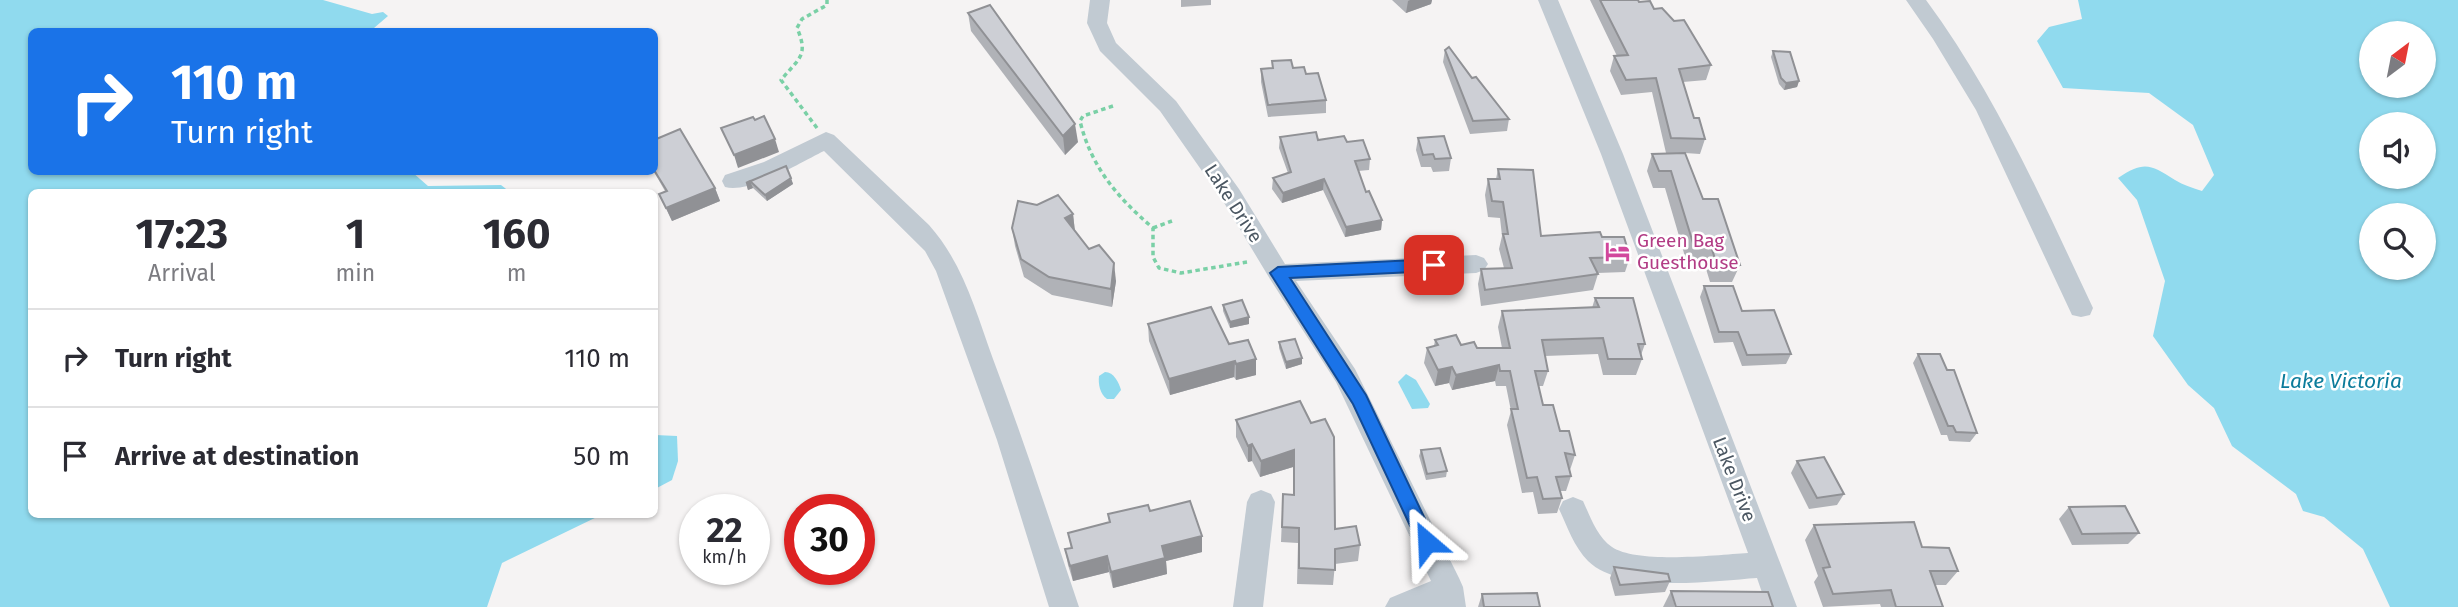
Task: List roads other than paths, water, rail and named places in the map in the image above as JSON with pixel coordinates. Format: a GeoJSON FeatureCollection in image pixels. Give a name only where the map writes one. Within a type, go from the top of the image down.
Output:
{"type":"FeatureCollection","features":[{"type":"Feature","properties":{"kind":"street","name":"Lake Drive"},"geometry":{"type":"LineString","coordinates":[[1100,0],[1097,23],[1107,46],[1168,106],[1231,195],[1360,400],[1450,597]]}},
{"type":"Feature","properties":{"kind":"street","name":"Lake Drive"},"geometry":{"type":"LineString","coordinates":[[1548,0],[1612,154],[1782,607]]}},
{"type":"Feature","properties":{"kind":"street"},"geometry":{"type":"LineString","coordinates":[[1916,0],[1948,47],[1997,131],[2081,308]]}},
{"type":"Feature","properties":{"kind":"street"},"geometry":{"type":"LineString","coordinates":[[733,181],[772,168],[826,140],[933,245],[948,270],[1010,440],[1064,607]]}},
{"type":"Feature","properties":{"kind":"street"},"geometry":{"type":"LineString","coordinates":[[1274,266],[1476,264]]}},
{"type":"Feature","properties":{"kind":"street"},"geometry":{"type":"LineString","coordinates":[[1248,607],[1261,502]]}},
{"type":"Feature","properties":{"kind":"street"},"geometry":{"type":"LineString","coordinates":[[1573,509],[1586,536],[1599,554],[1613,563],[1645,569],[1767,564]]}},
{"type":"Feature","properties":{"kind":"street"},"geometry":{"type":"LineString","coordinates":[[1400,607],[1450,597]]}},
{"type":"Feature","properties":{"kind":"water"},"geometry":{"type":"Polygon","coordinates":[[[0,0],[323,0],[372,14],[383,12],[388,16],[374,28],[28,28],[28,175],[415,175],[428,186],[501,185],[506,189],[28,189],[28,518],[595,518],[502,563],[487,607],[0,607],[0,0]]]}},
{"type":"Feature","properties":{"kind":"water","name":"Lake Victoria"},"geometry":{"type":"Polygon","coordinates":[[[2078,0],[2458,0],[2458,607],[2390,607],[2363,549],[2324,517],[2303,511],[2296,494],[2232,446],[2214,408],[2188,385],[2153,336],[2165,281],[2137,200],[2118,178],[2134,169],[2147,167],[2202,191],[2214,175],[2193,125],[2149,93],[2063,88],[2037,41],[2049,27],[2082,19],[2078,0]]]}},
{"type":"Feature","properties":{"kind":"water"},"geometry":{"type":"Polygon","coordinates":[[[1105,372],[1113,376],[1121,390],[1114,399],[1107,399],[1100,389],[1099,376],[1105,372]]]}},
{"type":"Feature","properties":{"kind":"water"},"geometry":{"type":"Polygon","coordinates":[[[1406,374],[1416,380],[1430,404],[1428,408],[1412,409],[1398,382],[1406,374]]]}},
{"type":"Feature","properties":{"kind":"water"},"geometry":{"type":"Polygon","coordinates":[[[658,435],[677,436],[678,461],[672,480],[658,487],[658,435]]]}},
{"type":"Feature","properties":{"kind":"place","name":"Green Bag Guesthouse"},"geometry":{"type":"Point","coordinates":[1617,251]}}]}
